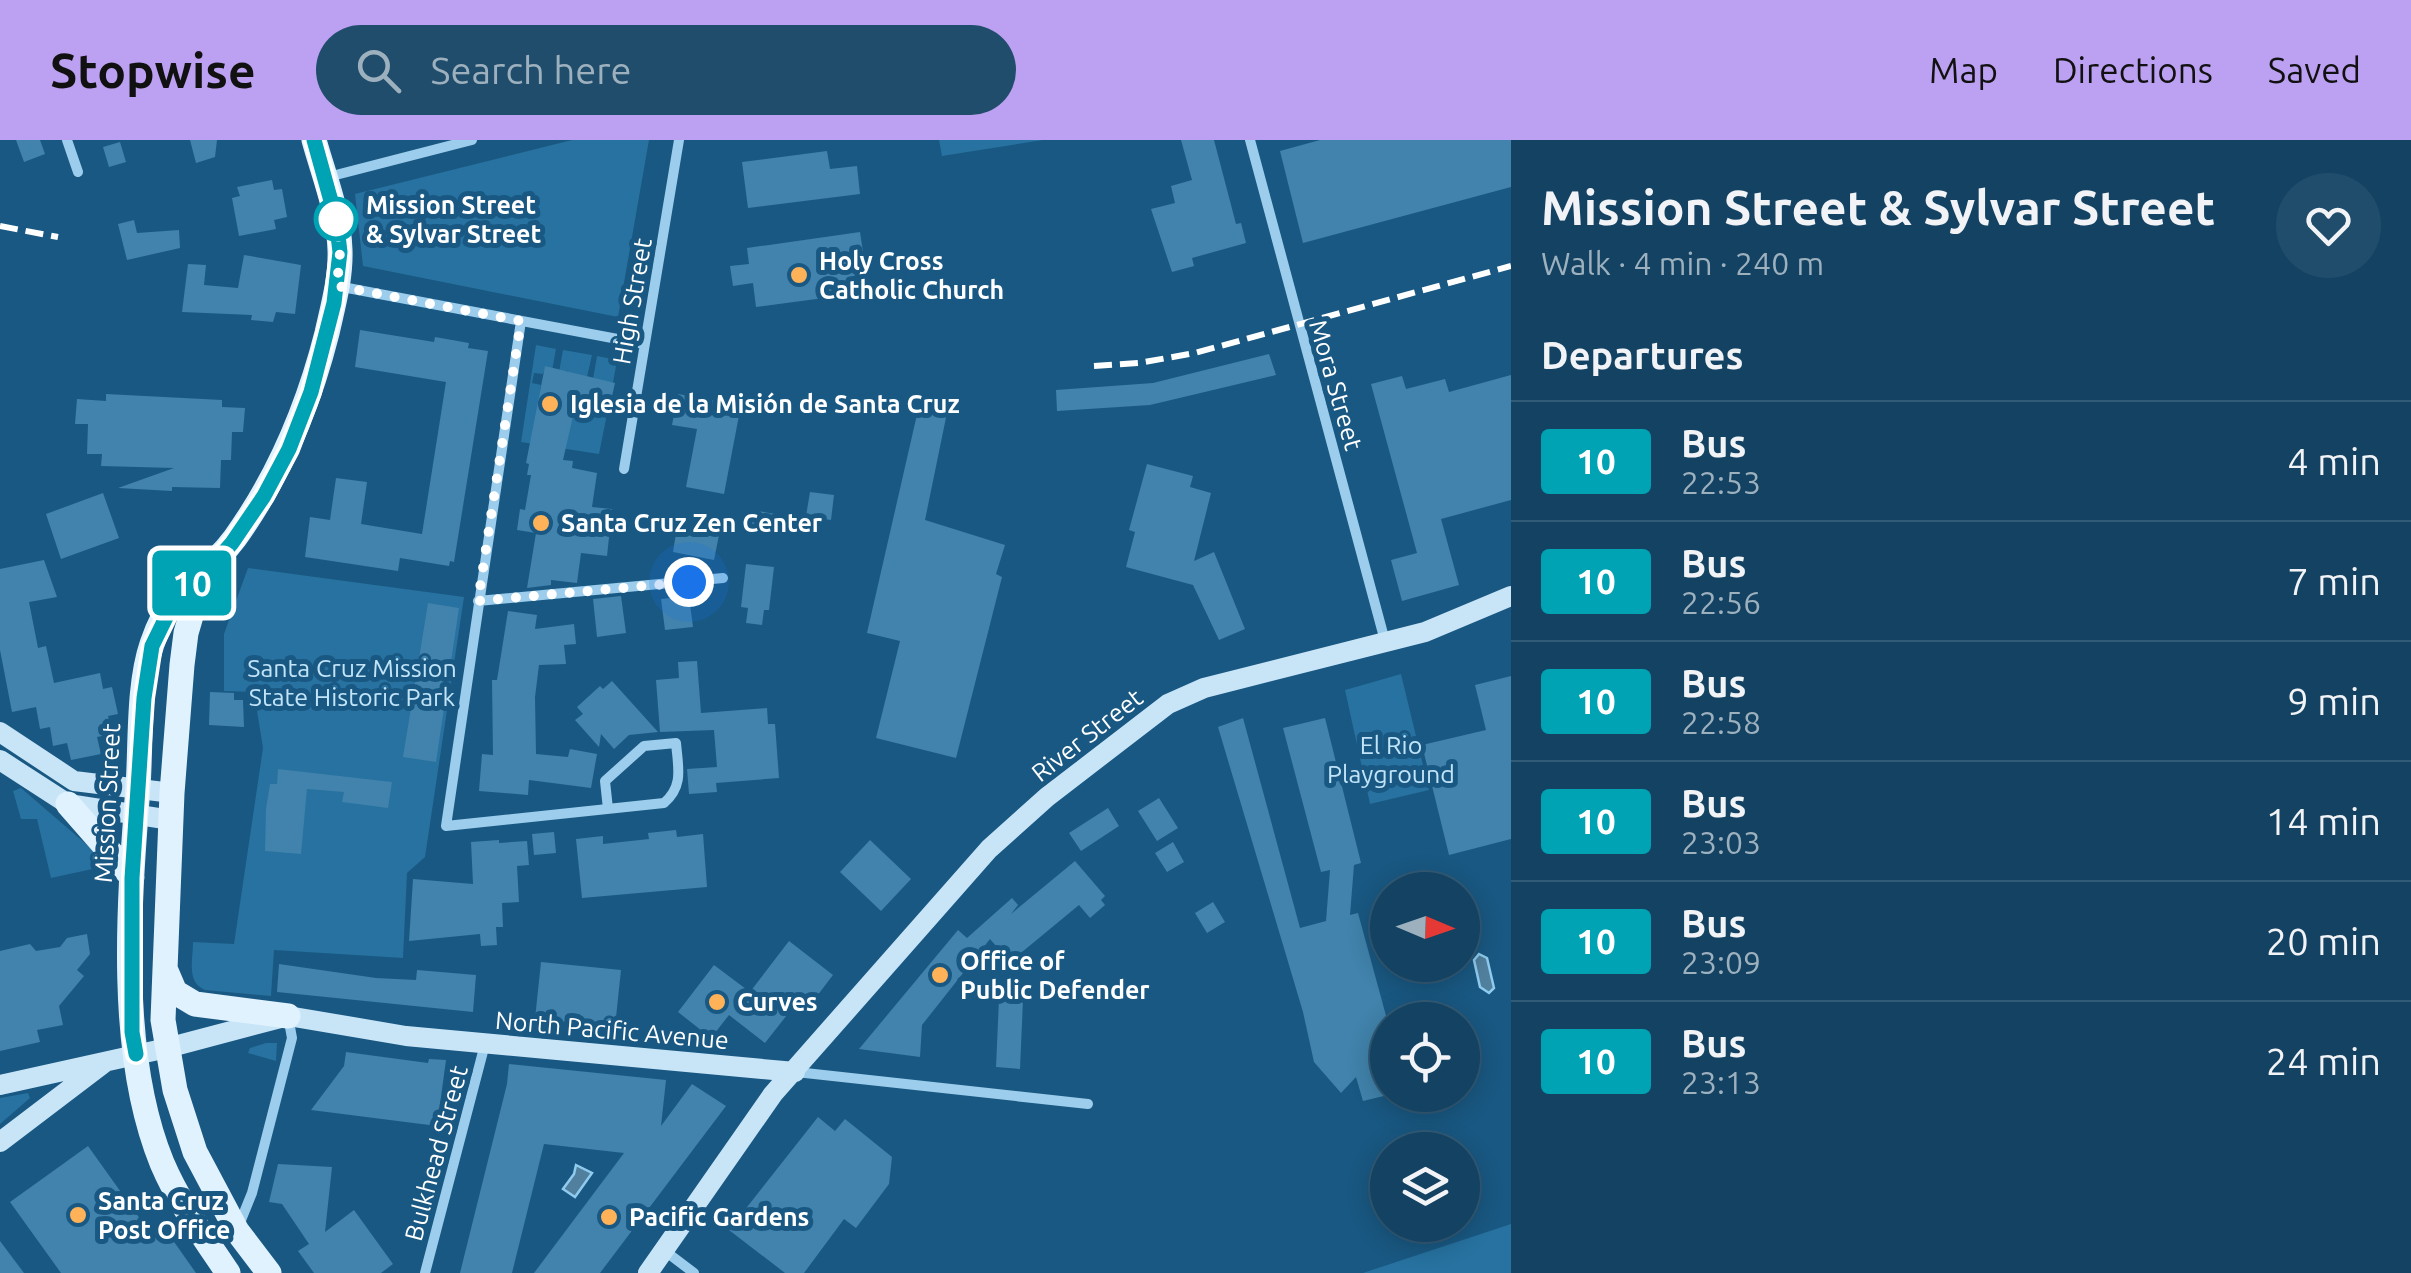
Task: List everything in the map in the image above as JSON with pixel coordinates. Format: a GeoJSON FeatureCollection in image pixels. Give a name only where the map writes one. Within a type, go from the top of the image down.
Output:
{"type":"FeatureCollection","features":[{"type":"Feature","properties":{"kind":"main road","name":"Mission Street"},"geometry":{"type":"LineString","coordinates":[[228,1273],[194,1223],[160,1159],[143,1097],[132,1032],[132,878],[144,698],[152,646],[178,593],[204,575],[264,496],[289,449],[311,392],[337,286],[340,252],[336,219],[314,140]]}},
{"type":"Feature","properties":{"kind":"main road","name":"Mission Street"},"geometry":{"type":"LineString","coordinates":[[204,575],[186,632],[172,793],[163,1020],[175,1090],[195,1152],[237,1230],[269,1273]]}},
{"type":"Feature","properties":{"kind":"main road","name":"River Street"},"geometry":{"type":"LineString","coordinates":[[648,1273],[692,1214],[748,1150],[794,1072],[989,849],[1047,797],[1168,704],[1204,688],[1447,625],[1511,596]]}},
{"type":"Feature","properties":{"kind":"main road"},"geometry":{"type":"LineString","coordinates":[[0,732],[74,781],[172,793]]}},
{"type":"Feature","properties":{"kind":"main road"},"geometry":{"type":"LineString","coordinates":[[0,760],[68,804],[132,878]]}},
{"type":"Feature","properties":{"kind":"main road"},"geometry":{"type":"LineString","coordinates":[[68,804],[171,820]]}},
{"type":"Feature","properties":{"kind":"main road"},"geometry":{"type":"LineString","coordinates":[[164,966],[176,992],[196,1004],[288,1016]]}},
{"type":"Feature","properties":{"kind":"main road","name":"North Pacific Avenue"},"geometry":{"type":"LineString","coordinates":[[0,1085],[288,1016],[406,1036],[794,1072]]}},
{"type":"Feature","properties":{"kind":"main road"},"geometry":{"type":"LineString","coordinates":[[0,1142],[110,1059]]}},
{"type":"Feature","properties":{"kind":"street"},"geometry":{"type":"LineString","coordinates":[[67,140],[78,172]]}},
{"type":"Feature","properties":{"kind":"street"},"geometry":{"type":"LineString","coordinates":[[325,178],[472,140]]}},
{"type":"Feature","properties":{"kind":"street","name":"High Street"},"geometry":{"type":"LineString","coordinates":[[624,469],[679,140]]}},
{"type":"Feature","properties":{"kind":"street","name":"Mora Street"},"geometry":{"type":"LineString","coordinates":[[1250,140],[1386,641]]}},
{"type":"Feature","properties":{"kind":"street"},"geometry":{"type":"LineString","coordinates":[[337,286],[644,344]]}},
{"type":"Feature","properties":{"kind":"street"},"geometry":{"type":"LineString","coordinates":[[521,321],[446,826],[608,809],[664,803],[680,782],[676,743],[644,746],[605,781],[608,809]]}},
{"type":"Feature","properties":{"kind":"street"},"geometry":{"type":"LineString","coordinates":[[478,601],[723,578]]}},
{"type":"Feature","properties":{"kind":"street"},"geometry":{"type":"LineString","coordinates":[[237,1230],[252,1193],[292,1038],[288,1016]]}},
{"type":"Feature","properties":{"kind":"street","name":"Bulkhead Street"},"geometry":{"type":"LineString","coordinates":[[425,1273],[486,1043]]}},
{"type":"Feature","properties":{"kind":"street","name":"North Pacific Avenue"},"geometry":{"type":"LineString","coordinates":[[794,1072],[1088,1104]]}},
{"type":"Feature","properties":{"kind":"street"},"geometry":{"type":"LineString","coordinates":[[665,1250],[694,1273]]}},
{"type":"Feature","properties":{"kind":"green space"},"geometry":{"type":"Polygon","coordinates":[[[572,140],[649,140],[618,317],[363,266],[355,194],[572,140]]]}},
{"type":"Feature","properties":{"kind":"green space"},"geometry":{"type":"Polygon","coordinates":[[[939,140],[1043,140],[942,156],[939,140]]]}},
{"type":"Feature","properties":{"kind":"green space"},"geometry":{"type":"Polygon","coordinates":[[[536,345],[556,349],[552,371],[546,366],[543,374],[534,373],[532,383],[541,385],[537,412],[564,394],[609,404],[599,454],[521,442],[536,345]]]}},
{"type":"Feature","properties":{"kind":"green space"},"geometry":{"type":"Polygon","coordinates":[[[563,350],[592,355],[587,377],[568,374],[567,370],[565,374],[559,372],[563,350]]]}},
{"type":"Feature","properties":{"kind":"green space"},"geometry":{"type":"Polygon","coordinates":[[[597,356],[617,360],[613,383],[593,379],[597,356]]]}},
{"type":"Feature","properties":{"kind":"green space","name":"Santa Cruz Mission State Historic Park"},"geometry":{"type":"Polygon","coordinates":[[[248,568],[464,597],[425,857],[407,873],[403,958],[274,950],[271,996],[205,990],[195,982],[192,970],[193,942],[234,944],[263,748],[254,692],[224,691],[224,634],[248,568]]]}},
{"type":"Feature","properties":{"kind":"green space","name":"El Rio Playground"},"geometry":{"type":"Polygon","coordinates":[[[1401,674],[1429,790],[1370,804],[1345,690],[1401,674]]]}},
{"type":"Feature","properties":{"kind":"green space"},"geometry":{"type":"Polygon","coordinates":[[[21,788],[93,850],[97,868],[51,878],[37,819],[21,819],[13,791],[21,788]]]}},
{"type":"Feature","properties":{"kind":"green space"},"geometry":{"type":"Polygon","coordinates":[[[277,1043],[276,1061],[248,1053],[250,1048],[277,1043]]]}},
{"type":"Feature","properties":{"kind":"green space"},"geometry":{"type":"Polygon","coordinates":[[[28,1093],[30,1098],[0,1124],[0,1098],[28,1093]]]}},
{"type":"Feature","properties":{"kind":"green space"},"geometry":{"type":"Polygon","coordinates":[[[1511,1224],[1511,1273],[1363,1273],[1457,1242],[1480,1242],[1480,1234],[1511,1224]]]}},
{"type":"Feature","properties":{"kind":"shaded area"},"geometry":{"type":"Polygon","coordinates":[[[1480,954],[1487,958],[1494,988],[1489,993],[1480,987],[1480,954]]]}},
{"type":"Feature","properties":{"kind":"shaded area"},"geometry":{"type":"Polygon","coordinates":[[[576,1165],[592,1173],[575,1197],[563,1189],[576,1165]]]}},
{"type":"Feature","properties":{"kind":"building"},"geometry":{"type":"Polygon","coordinates":[[[16,140],[40,140],[45,154],[24,162],[16,140]]]}},
{"type":"Feature","properties":{"kind":"building"},"geometry":{"type":"Polygon","coordinates":[[[190,140],[217,140],[215,157],[196,163],[190,140]]]}},
{"type":"Feature","properties":{"kind":"building"},"geometry":{"type":"Polygon","coordinates":[[[1181,140],[1214,140],[1236,224],[1241,223],[1246,243],[1192,258],[1194,266],[1172,272],[1151,209],[1175,203],[1171,186],[1192,180],[1181,140]]]}},
{"type":"Feature","properties":{"kind":"building"},"geometry":{"type":"Polygon","coordinates":[[[1320,140],[1511,140],[1511,187],[1303,243],[1280,151],[1320,140]]]}},
{"type":"Feature","properties":{"kind":"building"},"geometry":{"type":"Polygon","coordinates":[[[120,142],[126,162],[109,167],[103,147],[120,142]]]}},
{"type":"Feature","properties":{"kind":"building"},"geometry":{"type":"Polygon","coordinates":[[[827,151],[830,169],[857,166],[860,194],[748,208],[742,162],[827,151]]]}},
{"type":"Feature","properties":{"kind":"building"},"geometry":{"type":"Polygon","coordinates":[[[272,180],[274,190],[282,189],[287,217],[274,220],[276,229],[239,236],[232,198],[240,196],[237,187],[272,180]]]}},
{"type":"Feature","properties":{"kind":"building"},"geometry":{"type":"Polygon","coordinates":[[[134,220],[137,233],[179,230],[180,248],[127,260],[118,224],[134,220]]]}},
{"type":"Feature","properties":{"kind":"building","name":"Holy Cross Catholic Church"},"geometry":{"type":"Polygon","coordinates":[[[860,232],[869,292],[756,307],[753,283],[733,286],[730,266],[749,264],[747,248],[860,232]]]}},
{"type":"Feature","properties":{"kind":"building"},"geometry":{"type":"Polygon","coordinates":[[[244,255],[301,265],[295,314],[276,312],[273,322],[251,320],[252,315],[182,312],[188,264],[206,265],[204,285],[238,288],[244,255]]]}},
{"type":"Feature","properties":{"kind":"building"},"geometry":{"type":"Polygon","coordinates":[[[360,330],[434,342],[435,337],[488,351],[454,562],[450,561],[449,566],[400,558],[398,571],[305,557],[310,517],[330,520],[336,478],[367,482],[361,524],[422,534],[446,382],[355,367],[360,330]]]}},
{"type":"Feature","properties":{"kind":"building"},"geometry":{"type":"Polygon","coordinates":[[[1269,354],[1276,375],[1150,405],[1057,411],[1056,390],[1153,383],[1269,354]]]}},
{"type":"Feature","properties":{"kind":"building"},"geometry":{"type":"Polygon","coordinates":[[[545,366],[615,383],[610,405],[577,399],[563,460],[573,461],[572,468],[597,473],[592,507],[612,509],[607,556],[581,553],[577,583],[551,580],[551,585],[527,588],[536,533],[517,530],[531,475],[527,475],[526,463],[545,366]]]}},
{"type":"Feature","properties":{"kind":"building"},"geometry":{"type":"Polygon","coordinates":[[[1511,375],[1511,500],[1441,519],[1459,585],[1402,601],[1391,560],[1417,553],[1371,384],[1402,376],[1406,389],[1445,379],[1449,392],[1511,375]]]}},
{"type":"Feature","properties":{"kind":"building"},"geometry":{"type":"Polygon","coordinates":[[[106,394],[222,400],[222,407],[245,408],[243,432],[232,432],[231,460],[221,460],[220,488],[118,488],[174,468],[101,466],[102,454],[87,454],[88,424],[75,424],[77,399],[106,401],[106,394]]]}},
{"type":"Feature","properties":{"kind":"building"},"geometry":{"type":"Polygon","coordinates":[[[678,394],[741,405],[724,494],[686,487],[697,429],[672,425],[678,394]]]}},
{"type":"Feature","properties":{"kind":"building"},"geometry":{"type":"Polygon","coordinates":[[[921,397],[949,403],[925,520],[1005,545],[996,574],[1002,577],[956,758],[876,738],[900,641],[867,633],[921,397]]]}},
{"type":"Feature","properties":{"kind":"building"},"geometry":{"type":"Polygon","coordinates":[[[1147,464],[1193,476],[1190,487],[1211,493],[1194,561],[1214,552],[1245,629],[1219,640],[1193,585],[1126,567],[1135,532],[1129,530],[1147,464]]]}},
{"type":"Feature","properties":{"kind":"building"},"geometry":{"type":"Polygon","coordinates":[[[810,492],[834,495],[831,520],[806,516],[810,492]]]}},
{"type":"Feature","properties":{"kind":"building"},"geometry":{"type":"Polygon","coordinates":[[[103,493],[119,538],[61,559],[46,514],[103,493]]]}},
{"type":"Feature","properties":{"kind":"building"},"geometry":{"type":"Polygon","coordinates":[[[752,510],[781,515],[778,531],[750,526],[752,510]]]}},
{"type":"Feature","properties":{"kind":"building"},"geometry":{"type":"Polygon","coordinates":[[[677,527],[719,535],[714,560],[673,552],[677,527]]]}},
{"type":"Feature","properties":{"kind":"building"},"geometry":{"type":"Polygon","coordinates":[[[44,560],[57,597],[29,602],[38,648],[46,646],[54,683],[100,673],[103,689],[112,687],[118,714],[108,716],[112,734],[97,737],[101,754],[71,760],[67,743],[53,746],[50,727],[40,729],[36,707],[12,712],[0,650],[0,569],[44,560]]]}},
{"type":"Feature","properties":{"kind":"building"},"geometry":{"type":"Polygon","coordinates":[[[746,564],[774,567],[769,610],[764,610],[762,625],[746,623],[748,608],[741,607],[746,564]]]}},
{"type":"Feature","properties":{"kind":"building"},"geometry":{"type":"Polygon","coordinates":[[[621,596],[626,633],[597,637],[593,599],[621,596]]]}},
{"type":"Feature","properties":{"kind":"building"},"geometry":{"type":"Polygon","coordinates":[[[689,596],[693,627],[665,630],[661,599],[689,596]]]}},
{"type":"Feature","properties":{"kind":"building"},"geometry":{"type":"Polygon","coordinates":[[[428,603],[459,608],[436,762],[403,757],[428,603]]]}},
{"type":"Feature","properties":{"kind":"building"},"geometry":{"type":"Polygon","coordinates":[[[508,611],[537,615],[535,629],[574,624],[576,644],[564,645],[566,664],[539,665],[536,754],[568,757],[570,749],[597,754],[591,788],[529,780],[528,795],[479,791],[482,754],[493,755],[492,680],[497,680],[508,611]]]}},
{"type":"Feature","properties":{"kind":"building"},"geometry":{"type":"Polygon","coordinates":[[[697,661],[701,713],[767,708],[768,724],[775,724],[779,778],[716,783],[717,792],[689,794],[687,769],[717,767],[714,730],[660,732],[656,680],[679,678],[678,662],[697,661]]]}},
{"type":"Feature","properties":{"kind":"building"},"geometry":{"type":"Polygon","coordinates":[[[1511,676],[1511,839],[1449,855],[1422,745],[1486,730],[1475,685],[1511,676]]]}},
{"type":"Feature","properties":{"kind":"building"},"geometry":{"type":"Polygon","coordinates":[[[612,681],[658,732],[629,735],[614,749],[601,734],[599,747],[575,720],[583,714],[577,707],[600,686],[603,689],[612,681]]]}},
{"type":"Feature","properties":{"kind":"building"},"geometry":{"type":"Polygon","coordinates":[[[210,692],[234,693],[234,700],[243,700],[244,727],[209,725],[210,692]]]}},
{"type":"Feature","properties":{"kind":"building"},"geometry":{"type":"Polygon","coordinates":[[[1243,718],[1300,928],[1326,921],[1330,870],[1321,872],[1283,728],[1325,718],[1361,863],[1354,865],[1350,915],[1358,913],[1370,957],[1370,982],[1377,982],[1382,1002],[1370,1002],[1370,1099],[1363,1101],[1356,1077],[1341,1093],[1314,1062],[1303,1012],[1218,727],[1243,718]]]}},
{"type":"Feature","properties":{"kind":"building"},"geometry":{"type":"Polygon","coordinates":[[[278,769],[392,782],[388,808],[342,802],[344,792],[307,789],[301,854],[265,851],[266,809],[270,784],[277,784],[278,769]]]}},
{"type":"Feature","properties":{"kind":"building"},"geometry":{"type":"Polygon","coordinates":[[[1159,798],[1178,828],[1157,841],[1138,811],[1159,798]]]}},
{"type":"Feature","properties":{"kind":"building"},"geometry":{"type":"Polygon","coordinates":[[[1108,808],[1119,826],[1081,851],[1069,833],[1108,808]]]}},
{"type":"Feature","properties":{"kind":"building"},"geometry":{"type":"Polygon","coordinates":[[[676,830],[677,837],[703,834],[707,887],[582,898],[576,839],[603,836],[603,844],[649,839],[648,833],[676,830]]]}},
{"type":"Feature","properties":{"kind":"building"},"geometry":{"type":"Polygon","coordinates":[[[554,832],[556,853],[534,855],[532,834],[554,832]]]}},
{"type":"Feature","properties":{"kind":"building"},"geometry":{"type":"Polygon","coordinates":[[[870,840],[911,879],[881,911],[840,872],[870,840]]]}},
{"type":"Feature","properties":{"kind":"building"},"geometry":{"type":"Polygon","coordinates":[[[527,841],[529,865],[517,866],[519,902],[502,903],[503,927],[496,927],[497,945],[481,946],[480,934],[409,941],[413,879],[473,884],[471,842],[527,841]]]}},
{"type":"Feature","properties":{"kind":"building"},"geometry":{"type":"Polygon","coordinates":[[[1173,842],[1184,862],[1167,872],[1155,853],[1173,842]]]}},
{"type":"Feature","properties":{"kind":"building"},"geometry":{"type":"Polygon","coordinates":[[[1075,861],[1105,896],[1101,900],[1105,905],[1090,918],[1079,905],[1010,962],[990,939],[922,1025],[920,1057],[859,1049],[958,930],[967,938],[1012,898],[1018,905],[1011,914],[1075,861]]]}},
{"type":"Feature","properties":{"kind":"building"},"geometry":{"type":"Polygon","coordinates":[[[1213,902],[1225,922],[1207,933],[1195,913],[1213,902]]]}},
{"type":"Feature","properties":{"kind":"building"},"geometry":{"type":"Polygon","coordinates":[[[87,934],[90,954],[77,970],[84,976],[59,1006],[63,1025],[37,1030],[40,1042],[0,1051],[0,951],[30,944],[36,951],[60,947],[67,938],[87,934]]]}},
{"type":"Feature","properties":{"kind":"building"},"geometry":{"type":"Polygon","coordinates":[[[789,941],[833,975],[804,1013],[794,1006],[765,1043],[729,1015],[711,1038],[678,1012],[714,965],[750,992],[789,941]]]}},
{"type":"Feature","properties":{"kind":"building"},"geometry":{"type":"Polygon","coordinates":[[[541,962],[621,970],[615,1027],[535,1019],[541,962]]]}},
{"type":"Feature","properties":{"kind":"building"},"geometry":{"type":"Polygon","coordinates":[[[279,964],[376,978],[416,980],[417,970],[476,975],[473,1012],[277,992],[279,964]]]}},
{"type":"Feature","properties":{"kind":"building"},"geometry":{"type":"Polygon","coordinates":[[[999,999],[1023,1000],[1020,1069],[996,1067],[999,999]]]}},
{"type":"Feature","properties":{"kind":"building"},"geometry":{"type":"Polygon","coordinates":[[[346,1052],[428,1063],[429,1059],[446,1060],[437,1126],[311,1110],[344,1066],[346,1052]]]}},
{"type":"Feature","properties":{"kind":"building","name":"Pacific Gardens"},"geometry":{"type":"Polygon","coordinates":[[[509,1064],[666,1080],[661,1126],[692,1084],[726,1106],[600,1273],[534,1273],[624,1153],[544,1144],[512,1273],[460,1273],[509,1064]]]}},
{"type":"Feature","properties":{"kind":"building"},"geometry":{"type":"Polygon","coordinates":[[[818,1117],[835,1131],[845,1119],[892,1157],[889,1184],[856,1228],[844,1219],[804,1273],[785,1273],[729,1230],[818,1117]]]}},
{"type":"Feature","properties":{"kind":"building","name":"Santa Cruz Post Office"},"geometry":{"type":"Polygon","coordinates":[[[88,1146],[153,1237],[165,1229],[196,1273],[61,1273],[10,1202],[88,1146]]]}},
{"type":"Feature","properties":{"kind":"building"},"geometry":{"type":"Polygon","coordinates":[[[278,1164],[332,1167],[325,1232],[354,1210],[393,1264],[381,1273],[314,1273],[298,1251],[309,1244],[282,1204],[269,1202],[278,1164]]]}},
{"type":"Feature","properties":{"kind":"building"},"geometry":{"type":"Polygon","coordinates":[[[0,1241],[24,1273],[0,1273],[0,1241]]]}},
{"type":"Feature","properties":{"kind":"railway"},"geometry":{"type":"LineString","coordinates":[[0,226],[58,237]]}},
{"type":"Feature","properties":{"kind":"railway"},"geometry":{"type":"LineString","coordinates":[[1094,366],[1195,353],[1511,266]]}},
{"type":"Feature","properties":{"kind":"bus line","name":"10"},"geometry":{"type":"LineString","coordinates":[[136,1054],[132,1032],[132,878],[144,698],[152,646],[178,593],[204,575],[264,496],[289,449],[311,392],[334,303],[340,252],[336,219],[314,140]]}},
{"type":"Feature","properties":{"kind":"place","name":"Mission Street & Sylvar Street"},"geometry":{"type":"Point","coordinates":[336,219]}},
{"type":"Feature","properties":{"kind":"place","name":"Holy Cross Catholic Church"},"geometry":{"type":"Point","coordinates":[799,275]}},
{"type":"Feature","properties":{"kind":"place","name":"Iglesia de la Misión de Santa Cruz"},"geometry":{"type":"Point","coordinates":[550,404]}},
{"type":"Feature","properties":{"kind":"place","name":"Santa Cruz Zen Center"},"geometry":{"type":"Point","coordinates":[541,523]}},
{"type":"Feature","properties":{"kind":"place","name":"Office of Public Defender"},"geometry":{"type":"Point","coordinates":[940,975]}},
{"type":"Feature","properties":{"kind":"place","name":"Curves"},"geometry":{"type":"Point","coordinates":[717,1002]}},
{"type":"Feature","properties":{"kind":"place","name":"Santa Cruz Post Office"},"geometry":{"type":"Point","coordinates":[78,1215]}},
{"type":"Feature","properties":{"kind":"place","name":"Pacific Gardens"},"geometry":{"type":"Point","coordinates":[609,1217]}},
{"type":"Feature","properties":{"kind":"route"},"geometry":{"type":"LineString","coordinates":[[336,219],[340,252],[337,286],[521,321],[478,601],[689,582]]}}]}
